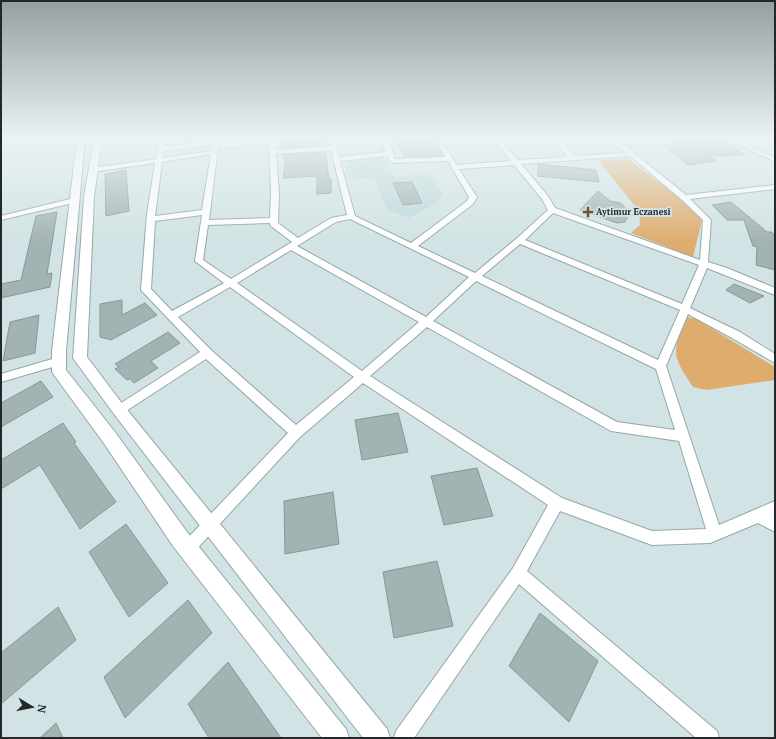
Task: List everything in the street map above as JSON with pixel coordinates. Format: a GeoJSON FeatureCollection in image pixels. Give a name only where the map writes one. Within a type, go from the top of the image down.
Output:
{"type":"FeatureCollection","features":[{"type":"Feature","properties":{"kind":"main road"},"geometry":{"type":"LineString","coordinates":[[77,173],[59,371],[188,548],[337,738]]}},
{"type":"Feature","properties":{"kind":"main road"},"geometry":{"type":"LineString","coordinates":[[92,173],[80,358],[119,410],[378,738]]}},
{"type":"Feature","properties":{"kind":"street"},"geometry":{"type":"LineString","coordinates":[[157,173],[151,219],[146,290],[207,353],[296,433]]}},
{"type":"Feature","properties":{"kind":"street"},"geometry":{"type":"LineString","coordinates":[[211,173],[200,260],[361,376],[557,503],[572,510],[652,538],[710,536],[775,508]]}},
{"type":"Feature","properties":{"kind":"street"},"geometry":{"type":"LineString","coordinates":[[274,173],[274,224],[295,244],[426,322],[615,427],[683,436]]}},
{"type":"Feature","properties":{"kind":"street"},"geometry":{"type":"LineString","coordinates":[[340,173],[351,217]]}},
{"type":"Feature","properties":{"kind":"street"},"geometry":{"type":"LineString","coordinates":[[412,246],[470,202],[473,196],[458,173]]}},
{"type":"Feature","properties":{"kind":"street"},"geometry":{"type":"LineString","coordinates":[[525,173],[545,198],[552,210],[724,270],[775,292]]}},
{"type":"Feature","properties":{"kind":"street"},"geometry":{"type":"LineString","coordinates":[[656,173],[684,197],[707,220],[704,264],[660,366],[715,534]]}},
{"type":"Feature","properties":{"kind":"street"},"geometry":{"type":"LineString","coordinates":[[684,197],[775,188]]}},
{"type":"Feature","properties":{"kind":"street"},"geometry":{"type":"LineString","coordinates":[[1,218],[74,200]]}},
{"type":"Feature","properties":{"kind":"street"},"geometry":{"type":"LineString","coordinates":[[188,548],[296,433],[426,322],[475,277],[519,241],[552,210]]}},
{"type":"Feature","properties":{"kind":"street"},"geometry":{"type":"LineString","coordinates":[[151,219],[206,212]]}},
{"type":"Feature","properties":{"kind":"street"},"geometry":{"type":"LineString","coordinates":[[171,316],[231,283],[334,220],[351,217],[660,366]]}},
{"type":"Feature","properties":{"kind":"street"},"geometry":{"type":"LineString","coordinates":[[204,223],[274,220]]}},
{"type":"Feature","properties":{"kind":"street"},"geometry":{"type":"LineString","coordinates":[[519,241],[685,309],[736,335],[775,359]]}},
{"type":"Feature","properties":{"kind":"street"},"geometry":{"type":"LineString","coordinates":[[119,410],[207,353]]}},
{"type":"Feature","properties":{"kind":"street"},"geometry":{"type":"LineString","coordinates":[[1,378],[59,361]]}},
{"type":"Feature","properties":{"kind":"street"},"geometry":{"type":"LineString","coordinates":[[403,738],[518,573],[557,503]]}},
{"type":"Feature","properties":{"kind":"street"},"geometry":{"type":"LineString","coordinates":[[758,515],[775,525]]}},
{"type":"Feature","properties":{"kind":"street"},"geometry":{"type":"LineString","coordinates":[[518,573],[710,738]]}},
{"type":"Feature","properties":{"kind":"shaded area"},"geometry":{"type":"Polygon","coordinates":[[[347,173],[392,173],[394,177],[423,174],[428,175],[443,194],[437,203],[409,218],[387,210],[374,177],[348,180],[347,173]]]}},
{"type":"Feature","properties":{"kind":"shaded area"},"geometry":{"type":"Polygon","coordinates":[[[609,173],[647,173],[681,199],[702,220],[693,257],[631,233],[640,225],[639,211],[609,173]]]}},
{"type":"Feature","properties":{"kind":"shaded area"},"geometry":{"type":"Polygon","coordinates":[[[687,317],[696,319],[775,367],[775,380],[707,390],[693,387],[677,360],[676,353],[679,338],[687,317]]]}},
{"type":"Feature","properties":{"kind":"building"},"geometry":{"type":"Polygon","coordinates":[[[126,173],[129,211],[106,216],[105,174],[126,173]]]}},
{"type":"Feature","properties":{"kind":"building"},"geometry":{"type":"Polygon","coordinates":[[[284,173],[328,173],[329,179],[331,179],[331,193],[317,194],[316,176],[283,178],[284,173]]]}},
{"type":"Feature","properties":{"kind":"building"},"geometry":{"type":"Polygon","coordinates":[[[538,173],[597,173],[599,182],[538,176],[538,173]]]}},
{"type":"Feature","properties":{"kind":"building"},"geometry":{"type":"Polygon","coordinates":[[[412,182],[422,203],[403,205],[393,183],[412,182]]]}},
{"type":"Feature","properties":{"kind":"building"},"geometry":{"type":"Polygon","coordinates":[[[598,191],[610,201],[621,203],[627,210],[628,216],[625,222],[617,223],[580,210],[598,191]]]}},
{"type":"Feature","properties":{"kind":"building"},"geometry":{"type":"Polygon","coordinates":[[[731,202],[767,232],[772,232],[775,237],[775,270],[756,265],[757,247],[753,246],[744,220],[727,220],[712,205],[731,202]]]}},
{"type":"Feature","properties":{"kind":"building"},"geometry":{"type":"Polygon","coordinates":[[[57,212],[47,274],[52,273],[50,287],[1,298],[1,284],[21,280],[36,216],[57,212]]]}},
{"type":"Feature","properties":{"kind":"building"},"geometry":{"type":"Polygon","coordinates":[[[734,284],[764,296],[750,303],[726,290],[734,284]]]}},
{"type":"Feature","properties":{"kind":"building"},"geometry":{"type":"Polygon","coordinates":[[[122,300],[122,315],[145,303],[157,315],[111,340],[100,337],[100,304],[122,300]]]}},
{"type":"Feature","properties":{"kind":"building"},"geometry":{"type":"Polygon","coordinates":[[[39,315],[35,353],[3,361],[10,322],[39,315]]]}},
{"type":"Feature","properties":{"kind":"building"},"geometry":{"type":"Polygon","coordinates":[[[168,332],[180,343],[151,361],[158,368],[134,383],[130,379],[127,380],[115,369],[119,367],[115,364],[168,332]]]}},
{"type":"Feature","properties":{"kind":"building"},"geometry":{"type":"Polygon","coordinates":[[[41,381],[53,397],[1,427],[1,403],[41,381]]]}},
{"type":"Feature","properties":{"kind":"building"},"geometry":{"type":"Polygon","coordinates":[[[398,413],[408,452],[362,460],[355,420],[398,413]]]}},
{"type":"Feature","properties":{"kind":"building"},"geometry":{"type":"Polygon","coordinates":[[[63,423],[76,442],[74,443],[116,502],[80,529],[40,465],[1,489],[1,460],[63,423]]]}},
{"type":"Feature","properties":{"kind":"building"},"geometry":{"type":"Polygon","coordinates":[[[477,468],[493,516],[444,525],[431,476],[477,468]]]}},
{"type":"Feature","properties":{"kind":"building"},"geometry":{"type":"Polygon","coordinates":[[[333,492],[339,544],[285,554],[284,501],[333,492]]]}},
{"type":"Feature","properties":{"kind":"building"},"geometry":{"type":"Polygon","coordinates":[[[126,524],[168,583],[129,617],[89,552],[126,524]]]}},
{"type":"Feature","properties":{"kind":"building"},"geometry":{"type":"Polygon","coordinates":[[[437,561],[453,626],[394,638],[383,572],[437,561]]]}},
{"type":"Feature","properties":{"kind":"building"},"geometry":{"type":"Polygon","coordinates":[[[188,600],[212,633],[125,718],[104,677],[188,600]]]}},
{"type":"Feature","properties":{"kind":"building"},"geometry":{"type":"Polygon","coordinates":[[[58,607],[76,640],[1,704],[1,653],[58,607]]]}},
{"type":"Feature","properties":{"kind":"building"},"geometry":{"type":"Polygon","coordinates":[[[540,613],[598,661],[569,722],[509,666],[540,613]]]}},
{"type":"Feature","properties":{"kind":"building"},"geometry":{"type":"Polygon","coordinates":[[[228,662],[281,738],[209,738],[188,704],[228,662]]]}},
{"type":"Feature","properties":{"kind":"building"},"geometry":{"type":"Polygon","coordinates":[[[56,723],[63,738],[40,738],[56,723]]]}},
{"type":"Feature","properties":{"kind":"place","name":"Aytimur Eczanesi"},"geometry":{"type":"Point","coordinates":[588,212]}}]}
